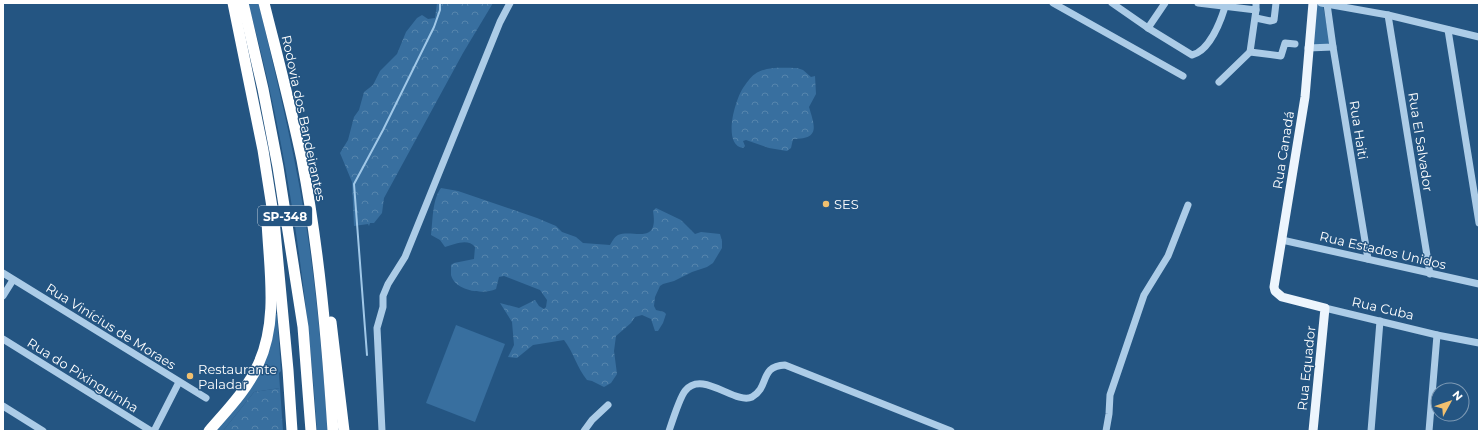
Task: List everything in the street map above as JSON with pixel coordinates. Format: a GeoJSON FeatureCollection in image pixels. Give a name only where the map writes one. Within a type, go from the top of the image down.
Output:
{"type":"FeatureCollection","features":[{"type":"Feature","properties":{"kind":"highway"},"geometry":{"type":"LineString","coordinates":[[234,3],[263,150],[274,220],[292,431]]}},
{"type":"Feature","properties":{"kind":"highway","name":"SP-348"},"geometry":{"type":"LineString","coordinates":[[243,3],[263,90],[283,198],[303,327],[311,431]]}},
{"type":"Feature","properties":{"kind":"highway","name":"Rodovia dos Bandeirantes"},"geometry":{"type":"LineString","coordinates":[[264,3],[302,159],[317,252],[333,431]]}},
{"type":"Feature","properties":{"kind":"highway"},"geometry":{"type":"LineString","coordinates":[[209,431],[234,402],[247,384],[258,365],[265,347],[270,327],[271,284],[263,150]]}},
{"type":"Feature","properties":{"kind":"highway"},"geometry":{"type":"LineString","coordinates":[[317,252],[330,317],[344,431]]}},
{"type":"Feature","properties":{"kind":"main road","name":"Rua Canadá"},"geometry":{"type":"LineString","coordinates":[[1282,297],[1275,291],[1274,286],[1305,97],[1313,3]]}},
{"type":"Feature","properties":{"kind":"main road","name":"Rua Cuba"},"geometry":{"type":"LineString","coordinates":[[1282,297],[1325,308]]}},
{"type":"Feature","properties":{"kind":"main road","name":"Rua Equador"},"geometry":{"type":"LineString","coordinates":[[1312,431],[1325,308]]}},
{"type":"Feature","properties":{"kind":"street"},"geometry":{"type":"LineString","coordinates":[[382,431],[377,328],[383,307],[384,296],[393,274],[405,257],[500,22],[510,3]]}},
{"type":"Feature","properties":{"kind":"street"},"geometry":{"type":"LineString","coordinates":[[1053,3],[1183,76]]}},
{"type":"Feature","properties":{"kind":"street"},"geometry":{"type":"LineString","coordinates":[[1112,3],[1148,28],[1192,55],[1202,51],[1218,26],[1225,7]]}},
{"type":"Feature","properties":{"kind":"street"},"geometry":{"type":"LineString","coordinates":[[1148,28],[1165,3]]}},
{"type":"Feature","properties":{"kind":"street"},"geometry":{"type":"LineString","coordinates":[[1198,3],[1225,7],[1256,7],[1256,18],[1250,52],[1219,82]]}},
{"type":"Feature","properties":{"kind":"street"},"geometry":{"type":"LineString","coordinates":[[1256,18],[1270,21],[1274,20],[1276,3]]}},
{"type":"Feature","properties":{"kind":"street"},"geometry":{"type":"LineString","coordinates":[[1324,4],[1388,15],[1479,37]]}},
{"type":"Feature","properties":{"kind":"street","name":"Rua Haiti"},"geometry":{"type":"LineString","coordinates":[[1324,4],[1333,47],[1368,260]]}},
{"type":"Feature","properties":{"kind":"street","name":"Rua El Salvador"},"geometry":{"type":"LineString","coordinates":[[1388,15],[1430,274]]}},
{"type":"Feature","properties":{"kind":"street"},"geometry":{"type":"LineString","coordinates":[[1448,30],[1479,223]]}},
{"type":"Feature","properties":{"kind":"street"},"geometry":{"type":"LineString","coordinates":[[1250,52],[1281,56],[1285,43],[1295,44]]}},
{"type":"Feature","properties":{"kind":"street"},"geometry":{"type":"LineString","coordinates":[[1308,48],[1333,47]]}},
{"type":"Feature","properties":{"kind":"street"},"geometry":{"type":"LineString","coordinates":[[1106,431],[1110,395],[1144,295],[1168,256],[1188,205]]}},
{"type":"Feature","properties":{"kind":"street","name":"Rua Estados Unidos"},"geometry":{"type":"LineString","coordinates":[[1282,240],[1479,284]]}},
{"type":"Feature","properties":{"kind":"street","name":"Rua Vinícius de Moraes"},"geometry":{"type":"LineString","coordinates":[[3,273],[206,398]]}},
{"type":"Feature","properties":{"kind":"street"},"geometry":{"type":"LineString","coordinates":[[3,296],[13,280]]}},
{"type":"Feature","properties":{"kind":"street","name":"Rua Cuba"},"geometry":{"type":"LineString","coordinates":[[1325,308],[1479,343]]}},
{"type":"Feature","properties":{"kind":"street"},"geometry":{"type":"LineString","coordinates":[[1371,431],[1380,321]]}},
{"type":"Feature","properties":{"kind":"street"},"geometry":{"type":"LineString","coordinates":[[1429,431],[1437,334]]}},
{"type":"Feature","properties":{"kind":"street","name":"Rua do Pixinguinha"},"geometry":{"type":"LineString","coordinates":[[3,339],[152,431]]}},
{"type":"Feature","properties":{"kind":"street"},"geometry":{"type":"LineString","coordinates":[[669,431],[685,391],[694,384],[708,385],[747,398],[761,389],[768,372],[772,368],[780,366],[785,366],[951,431]]}},
{"type":"Feature","properties":{"kind":"street"},"geometry":{"type":"LineString","coordinates":[[152,431],[179,382]]}},
{"type":"Feature","properties":{"kind":"street"},"geometry":{"type":"LineString","coordinates":[[584,431],[592,420],[608,405]]}},
{"type":"Feature","properties":{"kind":"street"},"geometry":{"type":"LineString","coordinates":[[3,406],[43,431]]}},
{"type":"Feature","properties":{"kind":"green space"},"geometry":{"type":"Polygon","coordinates":[[[248,3],[259,3],[288,128],[305,215],[315,291],[328,431],[317,431],[313,377],[301,269],[293,215],[274,109],[248,3]]]}},
{"type":"Feature","properties":{"kind":"green space"},"geometry":{"type":"Polygon","coordinates":[[[437,3],[493,3],[463,53],[384,198],[382,213],[374,223],[370,223],[369,226],[368,224],[354,226],[352,182],[340,153],[348,140],[354,117],[359,110],[364,92],[373,85],[380,71],[397,54],[406,32],[417,18],[422,15],[428,19],[435,18],[437,3]]]}},
{"type":"Feature","properties":{"kind":"green space"},"geometry":{"type":"Polygon","coordinates":[[[1319,3],[1323,6],[1330,42],[1327,45],[1313,46],[1317,4],[1319,3]]]}},
{"type":"Feature","properties":{"kind":"green space"},"geometry":{"type":"Polygon","coordinates":[[[775,68],[797,68],[803,70],[811,77],[815,76],[816,94],[809,107],[814,126],[812,134],[808,137],[793,139],[791,148],[787,151],[769,148],[746,140],[743,141],[745,146],[743,148],[737,145],[733,139],[732,131],[734,111],[743,88],[751,77],[759,71],[764,70],[775,68]]]}},
{"type":"Feature","properties":{"kind":"green space"},"geometry":{"type":"Polygon","coordinates":[[[441,188],[458,191],[537,218],[556,226],[562,232],[576,237],[583,243],[610,245],[614,238],[618,235],[643,234],[649,232],[652,229],[654,222],[653,211],[656,208],[681,220],[695,234],[701,232],[720,234],[722,248],[713,263],[707,267],[660,286],[655,297],[654,306],[656,310],[666,314],[658,331],[655,331],[651,319],[642,315],[635,317],[631,323],[616,336],[614,351],[617,374],[611,383],[604,387],[587,380],[564,340],[533,345],[517,358],[508,357],[514,345],[512,322],[500,303],[519,308],[535,300],[539,306],[544,309],[546,307],[547,300],[540,290],[504,276],[499,277],[496,289],[490,291],[484,292],[470,290],[458,285],[451,275],[451,265],[474,259],[475,247],[472,244],[465,242],[445,247],[440,240],[431,235],[434,204],[441,188]]]}},
{"type":"Feature","properties":{"kind":"green space"},"geometry":{"type":"Polygon","coordinates":[[[276,314],[281,371],[279,373],[280,388],[254,392],[223,431],[215,431],[272,337],[276,314]]]}},
{"type":"Feature","properties":{"kind":"green space"},"geometry":{"type":"Polygon","coordinates":[[[456,325],[505,344],[475,422],[426,403],[456,325]]]}},
{"type":"Feature","properties":{"kind":"green space"},"geometry":{"type":"Polygon","coordinates":[[[280,388],[283,431],[223,431],[254,392],[280,388]]]}},
{"type":"Feature","properties":{"kind":"waterway"},"geometry":{"type":"LineString","coordinates":[[367,355],[354,184],[383,130],[434,27],[440,10],[440,3]]}},
{"type":"Feature","properties":{"kind":"place","name":"SES"},"geometry":{"type":"Point","coordinates":[826,204]}},
{"type":"Feature","properties":{"kind":"place","name":"Restaurante Paladar"},"geometry":{"type":"Point","coordinates":[190,376]}}]}
